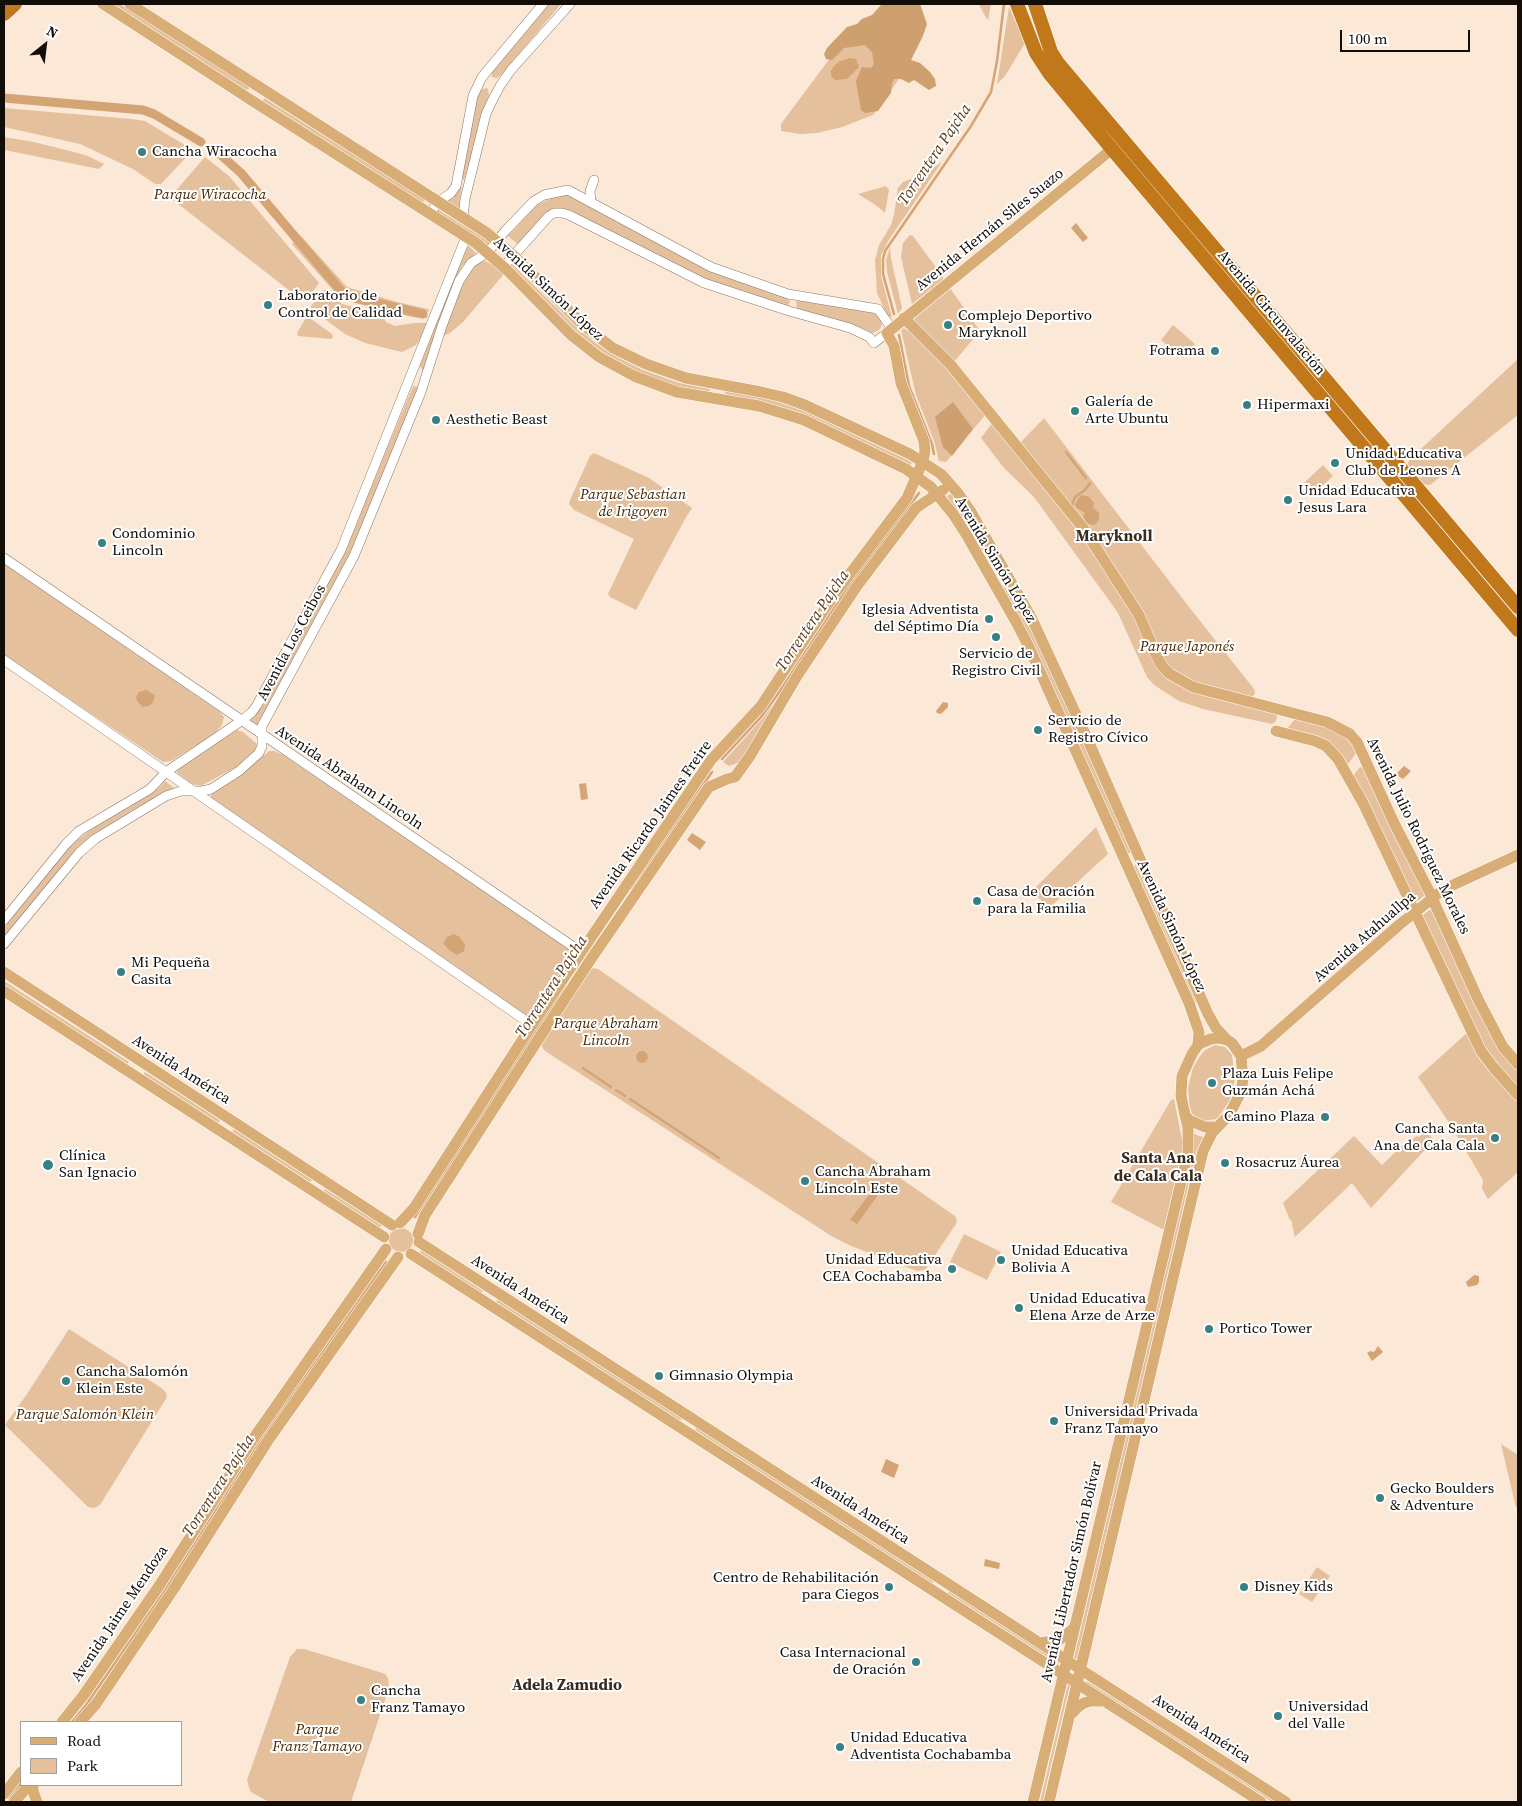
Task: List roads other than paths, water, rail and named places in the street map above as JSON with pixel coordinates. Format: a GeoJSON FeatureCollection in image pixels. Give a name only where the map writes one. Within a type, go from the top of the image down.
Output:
{"type":"FeatureCollection","features":[{"type":"Feature","properties":{"kind":"highway"},"geometry":{"type":"LineString","coordinates":[[4,14],[15,4]]}},
{"type":"Feature","properties":{"kind":"highway","name":"Avenida Circunvalación"},"geometry":{"type":"LineString","coordinates":[[1017,4],[1036,53],[1042,62],[1112,149],[1518,630]]}},
{"type":"Feature","properties":{"kind":"highway","name":"Avenida Circunvalación"},"geometry":{"type":"LineString","coordinates":[[1035,4],[1051,52],[1058,63],[1518,607]]}},
{"type":"Feature","properties":{"kind":"main road","name":"Avenida Simón López"},"geometry":{"type":"LineString","coordinates":[[103,4],[488,252],[571,335],[586,348],[615,366],[634,376],[677,392],[759,406],[804,420],[917,476],[938,494],[966,534],[1029,647],[1189,1003],[1199,1032],[1198,1045]]}},
{"type":"Feature","properties":{"kind":"main road","name":"Avenida Simón López"},"geometry":{"type":"LineString","coordinates":[[130,4],[497,241],[583,325],[599,338],[627,355],[686,378],[761,392],[798,402],[923,461],[941,474],[951,484],[971,512],[1032,619],[1087,738],[1208,1014],[1216,1028],[1227,1040]]}},
{"type":"Feature","properties":{"kind":"main road","name":"Avenida Hernán Siles Suazo"},"geometry":{"type":"LineString","coordinates":[[889,331],[1112,149]]}},
{"type":"Feature","properties":{"kind":"main road","name":"Avenida Julio Rodríguez Morales"},"geometry":{"type":"LineString","coordinates":[[904,318],[950,364],[1084,529],[1139,615],[1156,655],[1162,666],[1170,674],[1193,687],[1327,722],[1350,734],[1360,747],[1394,823],[1432,898],[1492,1027],[1504,1047],[1518,1064]]}},
{"type":"Feature","properties":{"kind":"main road","name":"Avenida Ricardo Jaimes Freire"},"geometry":{"type":"LineString","coordinates":[[396,1224],[414,1208],[532,1025],[711,760],[761,706],[834,595],[907,498],[923,461],[925,451],[924,440],[901,383],[889,331]]}},
{"type":"Feature","properties":{"kind":"main road","name":"Avenida Ricardo Jaimes Freire"},"geometry":{"type":"LineString","coordinates":[[418,1238],[425,1215],[534,1046],[709,787],[727,778],[735,777],[750,756],[797,676],[857,586],[916,508],[951,484]]}},
{"type":"Feature","properties":{"kind":"main road"},"geometry":{"type":"LineString","coordinates":[[1294,714],[1276,731],[1314,741],[1331,750],[1347,774],[1363,803],[1481,1051],[1518,1095]]}},
{"type":"Feature","properties":{"kind":"main road","name":"Avenida Atahuallpa"},"geometry":{"type":"LineString","coordinates":[[1241,1056],[1261,1046],[1432,898],[1455,884],[1518,855]]}},
{"type":"Feature","properties":{"kind":"main road","name":"Avenida América"},"geometry":{"type":"LineString","coordinates":[[4,972],[396,1224]]}},
{"type":"Feature","properties":{"kind":"main road","name":"Avenida América"},"geometry":{"type":"LineString","coordinates":[[4,991],[384,1237]]}},
{"type":"Feature","properties":{"kind":"main road"},"geometry":{"type":"LineString","coordinates":[[1211,1039],[1227,1040],[1237,1048],[1241,1056],[1243,1079],[1241,1092],[1229,1115],[1217,1127],[1200,1126],[1189,1120],[1185,1115],[1181,1096],[1182,1076],[1198,1045],[1211,1039]]}},
{"type":"Feature","properties":{"kind":"main road","name":"Avenida Libertador Simón Bolívar"},"geometry":{"type":"LineString","coordinates":[[1033,1802],[1188,1154],[1185,1115]]}},
{"type":"Feature","properties":{"kind":"main road","name":"Avenida Libertador Simón Bolívar"},"geometry":{"type":"LineString","coordinates":[[1049,1802],[1204,1151],[1207,1142],[1217,1127]]}},
{"type":"Feature","properties":{"kind":"main road"},"geometry":{"type":"LineString","coordinates":[[396,1224],[412,1226],[418,1238],[416,1249],[411,1254],[398,1257],[392,1255],[386,1249],[384,1237],[387,1230],[396,1224]]}},
{"type":"Feature","properties":{"kind":"main road","name":"Avenida América"},"geometry":{"type":"LineString","coordinates":[[418,1238],[1286,1802]]}},
{"type":"Feature","properties":{"kind":"main road","name":"Avenida Jaime Mendoza"},"geometry":{"type":"LineString","coordinates":[[63,1721],[80,1700],[159,1586],[253,1439],[386,1249]]}},
{"type":"Feature","properties":{"kind":"main road","name":"Avenida América"},"geometry":{"type":"LineString","coordinates":[[411,1254],[1261,1802]]}},
{"type":"Feature","properties":{"kind":"main road","name":"Avenida Jaime Mendoza"},"geometry":{"type":"LineString","coordinates":[[81,1721],[96,1704],[173,1590],[279,1424],[398,1257]]}},
{"type":"Feature","properties":{"kind":"main road"},"geometry":{"type":"LineString","coordinates":[[1040,1643],[1059,1640],[1074,1628]]}},
{"type":"Feature","properties":{"kind":"main road"},"geometry":{"type":"LineString","coordinates":[[1069,1717],[1084,1703],[1099,1700],[1106,1702]]}},
{"type":"Feature","properties":{"kind":"main road"},"geometry":{"type":"LineString","coordinates":[[4,1794],[20,1773]]}},
{"type":"Feature","properties":{"kind":"main road"},"geometry":{"type":"LineString","coordinates":[[14,1802],[28,1786]]}},
{"type":"Feature","properties":{"kind":"main road"},"geometry":{"type":"LineString","coordinates":[[33,1786],[37,1802]]}},
{"type":"Feature","properties":{"kind":"street"},"geometry":{"type":"LineString","coordinates":[[430,214],[438,202],[451,193],[457,183],[476,87],[482,77],[543,4]]}},
{"type":"Feature","properties":{"kind":"street"},"geometry":{"type":"LineString","coordinates":[[463,218],[486,114],[500,86],[511,70],[570,4]]}},
{"type":"Feature","properties":{"kind":"street","name":"Avenida Hernán Siles Suazo"},"geometry":{"type":"LineString","coordinates":[[1112,149],[1124,140]]}},
{"type":"Feature","properties":{"kind":"street"},"geometry":{"type":"LineString","coordinates":[[591,202],[590,191],[594,180]]}},
{"type":"Feature","properties":{"kind":"street"},"geometry":{"type":"LineString","coordinates":[[457,183],[469,185]]}},
{"type":"Feature","properties":{"kind":"street","name":"Avenida Los Ceibos"},"geometry":{"type":"LineString","coordinates":[[4,944],[79,853],[89,844],[166,796],[181,791],[210,788],[239,771],[261,749],[262,726],[354,556],[421,392],[444,320],[459,281],[471,263],[488,252],[506,230],[534,202],[544,195],[568,190],[591,202]]}},
{"type":"Feature","properties":{"kind":"street","name":"Avenida Ricardo Jaimes Freire"},"geometry":{"type":"LineString","coordinates":[[591,202],[711,267],[738,278],[795,296],[878,309],[889,331]]}},
{"type":"Feature","properties":{"kind":"street","name":"Avenida Hernán Siles Suazo"},"geometry":{"type":"LineString","coordinates":[[514,256],[549,216],[554,213],[562,213],[704,283],[789,311],[850,328],[869,337],[874,343],[889,331]]}},
{"type":"Feature","properties":{"kind":"street","name":"Avenida Los Ceibos"},"geometry":{"type":"LineString","coordinates":[[4,920],[66,844],[79,832],[150,790],[166,772],[252,712],[340,550],[466,237]]}},
{"type":"Feature","properties":{"kind":"street"},"geometry":{"type":"LineString","coordinates":[[504,266],[514,256]]}},
{"type":"Feature","properties":{"kind":"street","name":"Avenida Abraham Lincoln"},"geometry":{"type":"LineString","coordinates":[[4,558],[581,952]]}},
{"type":"Feature","properties":{"kind":"street"},"geometry":{"type":"LineString","coordinates":[[4,660],[532,1025]]}},
{"type":"Feature","properties":{"kind":"waterway","name":"Torrentera Pajcha"},"geometry":{"type":"LineString","coordinates":[[894,314],[883,274],[885,251],[971,126],[991,92],[1004,4]]}},
{"type":"Feature","properties":{"kind":"waterway"},"geometry":{"type":"LineString","coordinates":[[4,98],[143,110],[154,114],[201,142]]}},
{"type":"Feature","properties":{"kind":"waterway"},"geometry":{"type":"LineString","coordinates":[[214,149],[241,173],[341,291],[352,297],[423,314]]}},
{"type":"Feature","properties":{"kind":"waterway","name":"Torrentera Pajcha"},"geometry":{"type":"LineString","coordinates":[[899,335],[909,386],[932,444],[934,454]]}},
{"type":"Feature","properties":{"kind":"waterway"},"geometry":{"type":"LineString","coordinates":[[1066,452],[1086,478]]}},
{"type":"Feature","properties":{"kind":"waterway"},"geometry":{"type":"LineString","coordinates":[[1072,505],[1075,497],[1085,490],[1090,483]]}},
{"type":"Feature","properties":{"kind":"waterway","name":"Torrentera Pajcha"},"geometry":{"type":"LineString","coordinates":[[722,759],[761,717],[846,590],[919,493]]}},
{"type":"Feature","properties":{"kind":"waterway","name":"Torrentera Pajcha"},"geometry":{"type":"LineString","coordinates":[[631,888],[712,772]]}},
{"type":"Feature","properties":{"kind":"waterway","name":"Torrentera Pajcha"},"geometry":{"type":"LineString","coordinates":[[415,1217],[565,986]]}},
{"type":"Feature","properties":{"kind":"waterway"},"geometry":{"type":"LineString","coordinates":[[583,1068],[611,1087]]}},
{"type":"Feature","properties":{"kind":"waterway"},"geometry":{"type":"LineString","coordinates":[[616,1090],[625,1096]]}},
{"type":"Feature","properties":{"kind":"waterway"},"geometry":{"type":"LineString","coordinates":[[630,1099],[719,1158]]}},
{"type":"Feature","properties":{"kind":"waterway","name":"Torrentera Pajcha"},"geometry":{"type":"LineString","coordinates":[[73,1721],[86,1705],[164,1592],[261,1440],[386,1262]]}},
{"type":"Feature","properties":{"kind":"waterway","name":"Torrentera Pajcha"},"geometry":{"type":"LineString","coordinates":[[9,1798],[20,1784]]}},
{"type":"Feature","properties":{"kind":"place","name":"Cancha Wiracocha"},"geometry":{"type":"Point","coordinates":[142,152]}},
{"type":"Feature","properties":{"kind":"place","name":"Laboratorio de Control de Calidad"},"geometry":{"type":"Point","coordinates":[268,305]}},
{"type":"Feature","properties":{"kind":"place","name":"Complejo Deportivo Maryknoll"},"geometry":{"type":"Point","coordinates":[948,325]}},
{"type":"Feature","properties":{"kind":"place","name":"Fotrama"},"geometry":{"type":"Point","coordinates":[1215,351]}},
{"type":"Feature","properties":{"kind":"place","name":"Hipermaxi"},"geometry":{"type":"Point","coordinates":[1247,405]}},
{"type":"Feature","properties":{"kind":"place","name":"Galería de Arte Ubuntu"},"geometry":{"type":"Point","coordinates":[1075,411]}},
{"type":"Feature","properties":{"kind":"place","name":"Aesthetic Beast"},"geometry":{"type":"Point","coordinates":[436,420]}},
{"type":"Feature","properties":{"kind":"place","name":"Unidad Educativa Club de Leones A"},"geometry":{"type":"Point","coordinates":[1335,463]}},
{"type":"Feature","properties":{"kind":"place","name":"Unidad Educativa Jesus Lara"},"geometry":{"type":"Point","coordinates":[1288,500]}},
{"type":"Feature","properties":{"kind":"place","name":"Condominio Lincoln"},"geometry":{"type":"Point","coordinates":[102,543]}},
{"type":"Feature","properties":{"kind":"place","name":"Iglesia Adventista del Séptimo Día"},"geometry":{"type":"Point","coordinates":[989,619]}},
{"type":"Feature","properties":{"kind":"place","name":"Servicio de Registro Civil"},"geometry":{"type":"Point","coordinates":[996,637]}},
{"type":"Feature","properties":{"kind":"place","name":"Servicio de Registro Cívico"},"geometry":{"type":"Point","coordinates":[1038,730]}},
{"type":"Feature","properties":{"kind":"place","name":"Casa de Oración para la Familia"},"geometry":{"type":"Point","coordinates":[977,901]}},
{"type":"Feature","properties":{"kind":"place","name":"Mi Pequeña Casita"},"geometry":{"type":"Point","coordinates":[121,972]}},
{"type":"Feature","properties":{"kind":"place","name":"Plaza Luis Felipe Guzmán Achá"},"geometry":{"type":"Point","coordinates":[1212,1083]}},
{"type":"Feature","properties":{"kind":"place","name":"Camino Plaza"},"geometry":{"type":"Point","coordinates":[1325,1117]}},
{"type":"Feature","properties":{"kind":"place","name":"Cancha Santa Ana de Cala Cala"},"geometry":{"type":"Point","coordinates":[1495,1138]}},
{"type":"Feature","properties":{"kind":"place","name":"Rosacruz Áurea"},"geometry":{"type":"Point","coordinates":[1225,1163]}},
{"type":"Feature","properties":{"kind":"place","name":"Clínica San Ignacio"},"geometry":{"type":"Point","coordinates":[48,1165]}},
{"type":"Feature","properties":{"kind":"place","name":"Cancha Abraham Lincoln Este"},"geometry":{"type":"Point","coordinates":[805,1181]}},
{"type":"Feature","properties":{"kind":"place","name":"Unidad Educativa Bolivia A"},"geometry":{"type":"Point","coordinates":[1001,1260]}},
{"type":"Feature","properties":{"kind":"place","name":"Unidad Educativa CEA Cochabamba"},"geometry":{"type":"Point","coordinates":[952,1269]}},
{"type":"Feature","properties":{"kind":"place","name":"Unidad Educativa Elena Arze de Arze"},"geometry":{"type":"Point","coordinates":[1019,1308]}},
{"type":"Feature","properties":{"kind":"place","name":"Portico Tower"},"geometry":{"type":"Point","coordinates":[1209,1329]}},
{"type":"Feature","properties":{"kind":"place","name":"Gimnasio Olympia"},"geometry":{"type":"Point","coordinates":[659,1376]}},
{"type":"Feature","properties":{"kind":"place","name":"Cancha Salomón Klein Este"},"geometry":{"type":"Point","coordinates":[66,1381]}},
{"type":"Feature","properties":{"kind":"place","name":"Universidad Privada Franz Tamayo"},"geometry":{"type":"Point","coordinates":[1054,1421]}},
{"type":"Feature","properties":{"kind":"place","name":"Gecko Boulders & Adventure"},"geometry":{"type":"Point","coordinates":[1380,1498]}},
{"type":"Feature","properties":{"kind":"place","name":"Centro de Rehabilitación para Ciegos"},"geometry":{"type":"Point","coordinates":[889,1587]}},
{"type":"Feature","properties":{"kind":"place","name":"Disney Kids"},"geometry":{"type":"Point","coordinates":[1244,1587]}},
{"type":"Feature","properties":{"kind":"place","name":"Casa Internacional de Oración"},"geometry":{"type":"Point","coordinates":[916,1662]}},
{"type":"Feature","properties":{"kind":"place","name":"Cancha Franz Tamayo"},"geometry":{"type":"Point","coordinates":[361,1700]}},
{"type":"Feature","properties":{"kind":"place","name":"Universidad del Valle"},"geometry":{"type":"Point","coordinates":[1278,1716]}},
{"type":"Feature","properties":{"kind":"place","name":"Unidad Educativa Adventista Cochabamba"},"geometry":{"type":"Point","coordinates":[840,1747]}},
{"type":"Feature","properties":{"kind":"district","name":"Maryknoll"},"geometry":{"type":"Point","coordinates":[1114,537]}},
{"type":"Feature","properties":{"kind":"district","name":"Santa Ana de Cala Cala"},"geometry":{"type":"Point","coordinates":[1158,1168]}},
{"type":"Feature","properties":{"kind":"district","name":"Adela Zamudio"},"geometry":{"type":"Point","coordinates":[567,1686]}},
{"type":"Feature","properties":{"kind":"park label","name":"Parque Wiracocha"},"geometry":{"type":"Point","coordinates":[210,195]}},
{"type":"Feature","properties":{"kind":"park label","name":"Parque Sebastian de Irigoyen"},"geometry":{"type":"Point","coordinates":[633,504]}},
{"type":"Feature","properties":{"kind":"park label","name":"Parque Japonés"},"geometry":{"type":"Point","coordinates":[1187,647]}},
{"type":"Feature","properties":{"kind":"park label","name":"Parque Abraham Lincoln"},"geometry":{"type":"Point","coordinates":[606,1032]}},
{"type":"Feature","properties":{"kind":"park label","name":"Parque Salomón Klein"},"geometry":{"type":"Point","coordinates":[85,1415]}},
{"type":"Feature","properties":{"kind":"park label","name":"Parque Franz Tamayo"},"geometry":{"type":"Point","coordinates":[317,1738]}}]}
